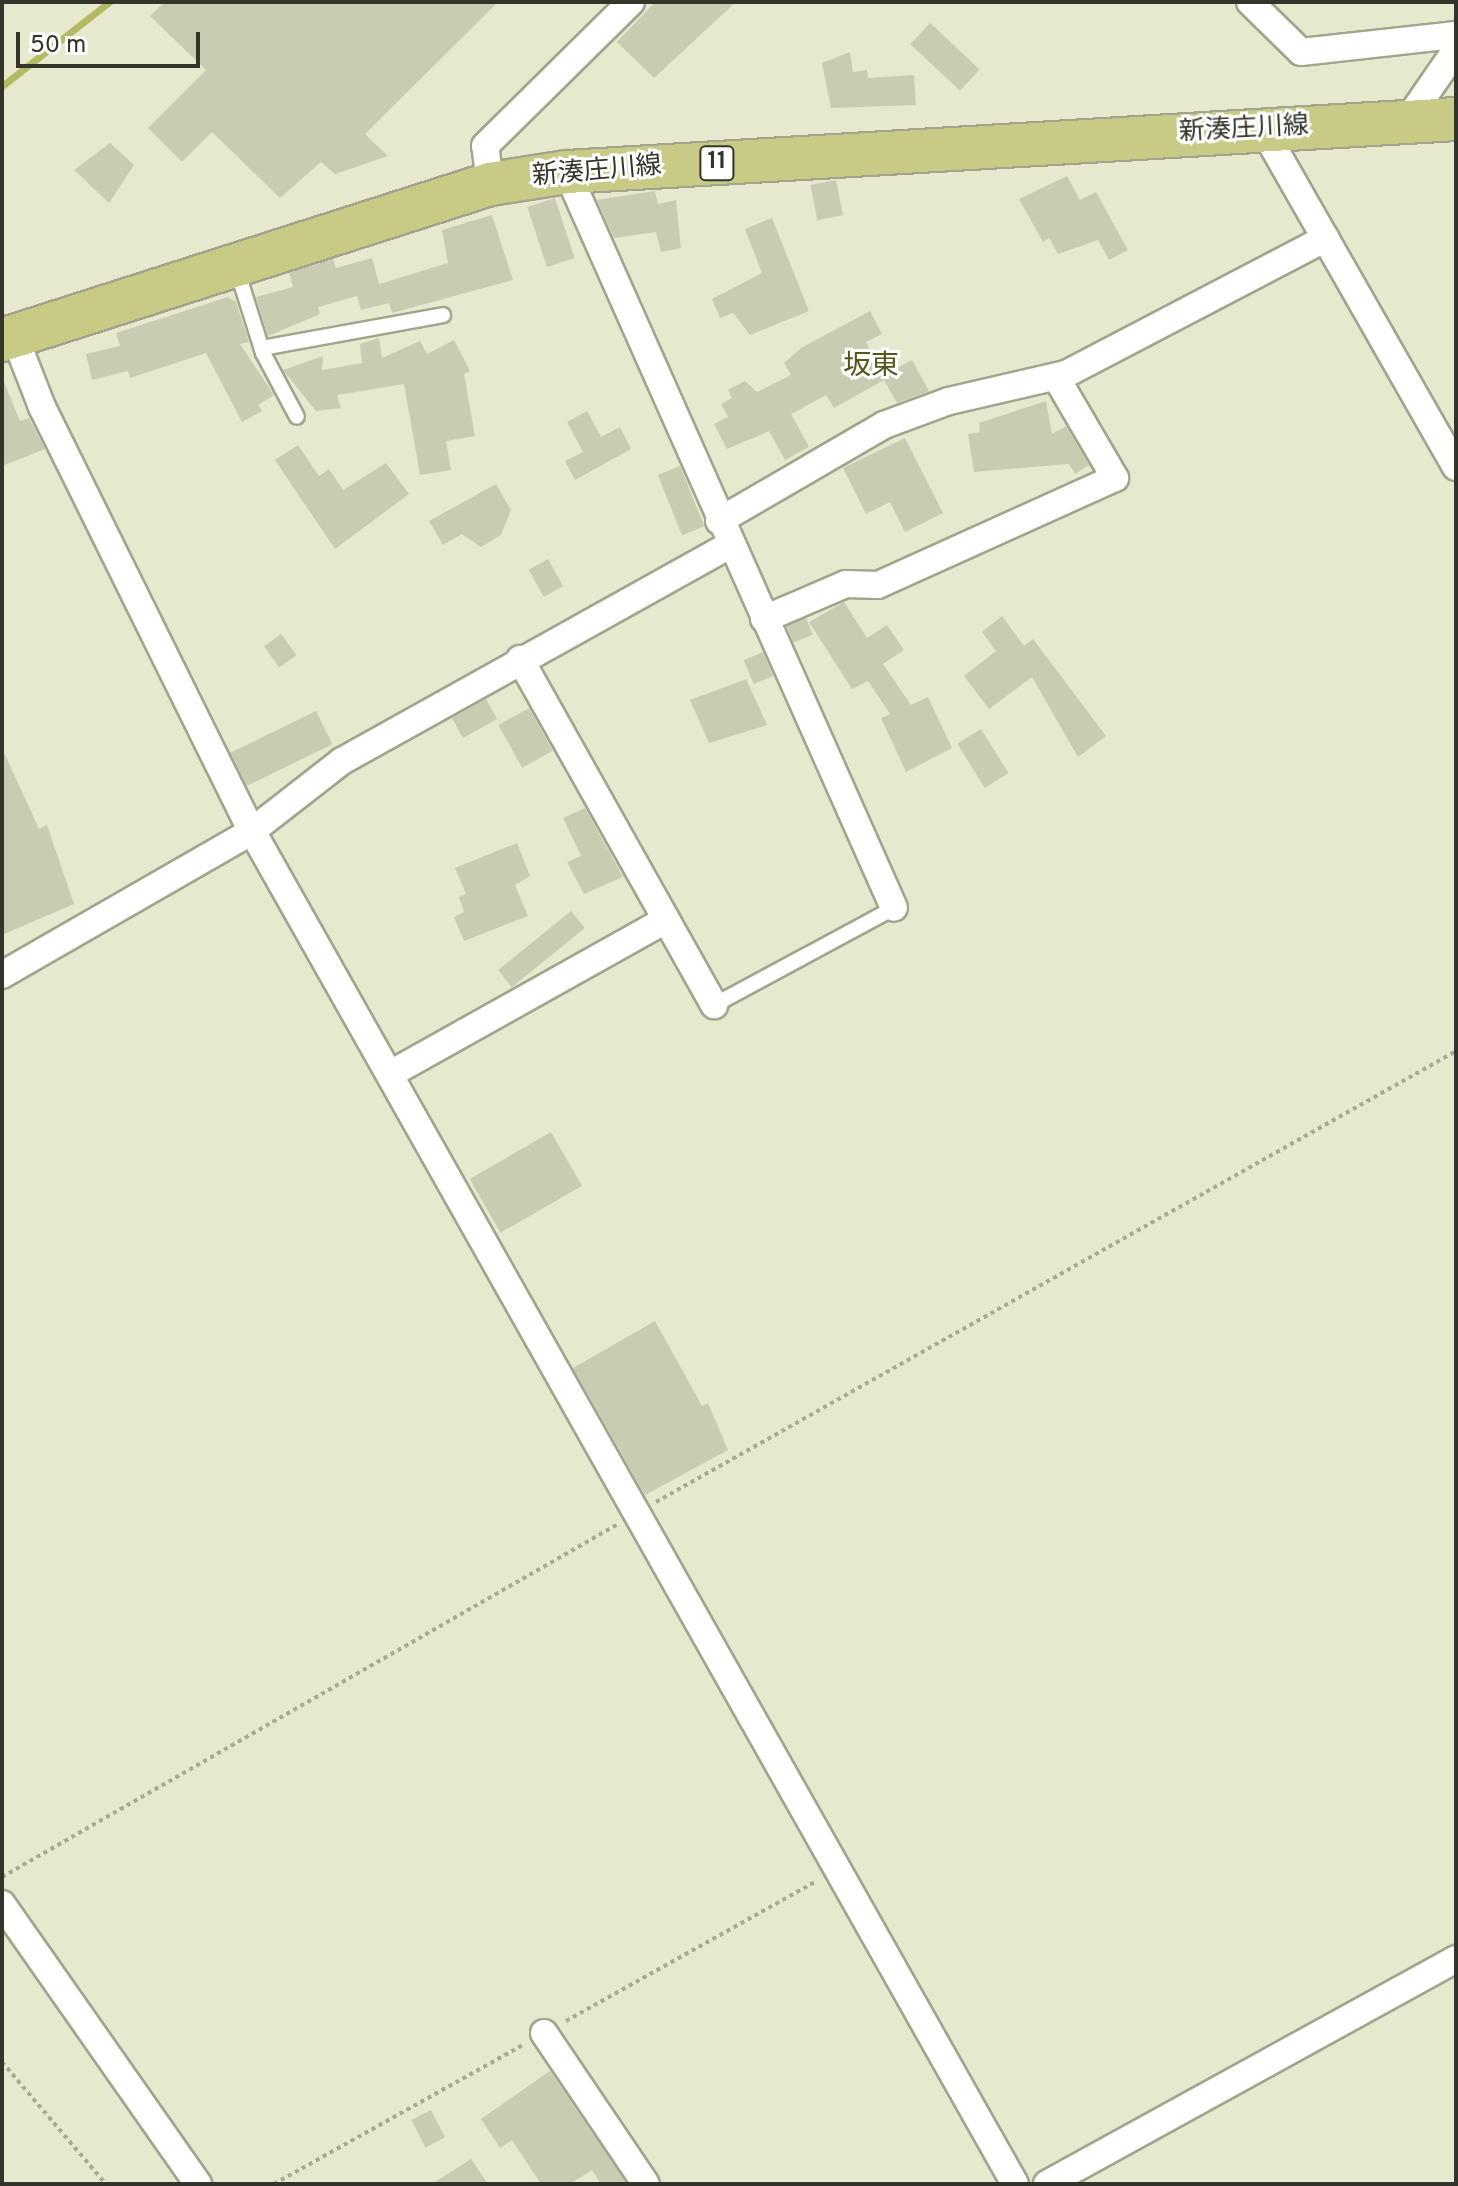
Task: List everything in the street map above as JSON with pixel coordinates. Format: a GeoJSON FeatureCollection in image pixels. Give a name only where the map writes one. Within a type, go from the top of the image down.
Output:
{"type":"FeatureCollection","features":[{"type":"Feature","properties":{"kind":"main road","name":"新湊庄川線"},"geometry":{"type":"LineString","coordinates":[[8,338],[235,262],[490,184],[567,172],[1456,119]]}},
{"type":"Feature","properties":{"kind":"street"},"geometry":{"type":"LineString","coordinates":[[490,184],[485,146],[631,2]]}},
{"type":"Feature","properties":{"kind":"street"},"geometry":{"type":"LineString","coordinates":[[1250,2],[1301,52],[1456,35]]}},
{"type":"Feature","properties":{"kind":"street"},"geometry":{"type":"LineString","coordinates":[[1407,121],[1456,50]]}},
{"type":"Feature","properties":{"kind":"street"},"geometry":{"type":"LineString","coordinates":[[1263,129],[1456,467]]}},
{"type":"Feature","properties":{"kind":"street"},"geometry":{"type":"LineString","coordinates":[[567,172],[729,546],[894,908]]}},
{"type":"Feature","properties":{"kind":"street"},"geometry":{"type":"LineString","coordinates":[[719,521],[884,425],[1056,377],[1326,238]]}},
{"type":"Feature","properties":{"kind":"street"},"geometry":{"type":"LineString","coordinates":[[8,338],[252,831],[392,1073],[1015,2184]]}},
{"type":"Feature","properties":{"kind":"street"},"geometry":{"type":"LineString","coordinates":[[764,619],[846,584],[878,585],[1115,478],[1056,377]]}},
{"type":"Feature","properties":{"kind":"street"},"geometry":{"type":"LineString","coordinates":[[2,975],[252,831],[342,761],[520,659],[729,546]]}},
{"type":"Feature","properties":{"kind":"street"},"geometry":{"type":"LineString","coordinates":[[520,659],[714,1005]]}},
{"type":"Feature","properties":{"kind":"street"},"geometry":{"type":"LineString","coordinates":[[392,1073],[666,920]]}},
{"type":"Feature","properties":{"kind":"street"},"geometry":{"type":"LineString","coordinates":[[2,1904],[198,2184]]}},
{"type":"Feature","properties":{"kind":"street"},"geometry":{"type":"LineString","coordinates":[[1047,2184],[1456,1959]]}},
{"type":"Feature","properties":{"kind":"street"},"geometry":{"type":"LineString","coordinates":[[544,2033],[646,2184]]}},
{"type":"Feature","properties":{"kind":"lane"},"geometry":{"type":"LineString","coordinates":[[235,262],[262,348],[297,417]]}},
{"type":"Feature","properties":{"kind":"lane"},"geometry":{"type":"LineString","coordinates":[[262,348],[443,315]]}},
{"type":"Feature","properties":{"kind":"lane"},"geometry":{"type":"LineString","coordinates":[[714,1005],[894,908]]}},
{"type":"Feature","properties":{"kind":"path"},"geometry":{"type":"LineString","coordinates":[[2,1877],[638,1512],[1456,1051]]}},
{"type":"Feature","properties":{"kind":"path"},"geometry":{"type":"LineString","coordinates":[[2,2062],[106,2184]]}},
{"type":"Feature","properties":{"kind":"building"},"geometry":{"type":"Polygon","coordinates":[[[165,2],[498,2],[365,134],[388,156],[335,174],[321,162],[280,198],[212,132],[182,162],[148,128],[206,70],[150,16],[165,2]]]}},
{"type":"Feature","properties":{"kind":"building"},"geometry":{"type":"Polygon","coordinates":[[[655,2],[736,2],[654,78],[617,42],[655,2]]]}},
{"type":"Feature","properties":{"kind":"building"},"geometry":{"type":"Polygon","coordinates":[[[930,23],[980,69],[960,91],[910,44],[930,23]]]}},
{"type":"Feature","properties":{"kind":"building"},"geometry":{"type":"Polygon","coordinates":[[[850,52],[853,72],[867,70],[868,78],[914,75],[916,105],[831,108],[822,63],[850,52]]]}},
{"type":"Feature","properties":{"kind":"building"},"geometry":{"type":"Polygon","coordinates":[[[110,143],[134,165],[109,203],[74,170],[110,143]]]}},
{"type":"Feature","properties":{"kind":"building"},"geometry":{"type":"Polygon","coordinates":[[[1067,176],[1080,200],[1096,192],[1128,250],[1109,260],[1098,240],[1058,254],[1049,238],[1043,242],[1019,199],[1067,176]]]}},
{"type":"Feature","properties":{"kind":"building"},"geometry":{"type":"Polygon","coordinates":[[[836,180],[843,215],[817,220],[810,185],[836,180]]]}},
{"type":"Feature","properties":{"kind":"building"},"geometry":{"type":"Polygon","coordinates":[[[655,191],[658,204],[676,200],[681,248],[661,252],[656,232],[614,238],[597,200],[655,191]]]}},
{"type":"Feature","properties":{"kind":"building"},"geometry":{"type":"Polygon","coordinates":[[[555,198],[574,258],[547,267],[527,207],[555,198]]]}},
{"type":"Feature","properties":{"kind":"building"},"geometry":{"type":"Polygon","coordinates":[[[492,215],[513,280],[392,313],[389,303],[361,310],[357,296],[318,307],[320,314],[268,336],[256,297],[293,287],[289,273],[333,259],[336,268],[372,258],[379,284],[448,263],[442,230],[492,215]]]}},
{"type":"Feature","properties":{"kind":"building"},"geometry":{"type":"Polygon","coordinates":[[[772,218],[809,311],[750,335],[733,313],[720,318],[712,299],[762,273],[745,229],[772,218]]]}},
{"type":"Feature","properties":{"kind":"building"},"geometry":{"type":"Polygon","coordinates":[[[228,297],[236,302],[249,342],[240,344],[274,395],[258,405],[262,411],[242,422],[206,353],[130,378],[128,371],[92,380],[86,354],[120,346],[116,333],[228,297]]]}},
{"type":"Feature","properties":{"kind":"building"},"geometry":{"type":"Polygon","coordinates":[[[870,311],[882,334],[866,342],[882,376],[912,360],[929,391],[897,403],[884,380],[834,408],[826,395],[791,414],[809,447],[785,460],[769,431],[727,449],[714,424],[728,417],[721,404],[732,398],[728,390],[745,381],[757,392],[791,375],[784,363],[801,348],[870,311]]]}},
{"type":"Feature","properties":{"kind":"building"},"geometry":{"type":"Polygon","coordinates":[[[379,338],[382,358],[420,341],[427,354],[454,340],[470,371],[464,374],[475,436],[446,441],[451,470],[420,475],[404,384],[337,395],[341,408],[316,411],[283,370],[323,356],[322,370],[362,363],[360,344],[379,338]]]}},
{"type":"Feature","properties":{"kind":"building"},"geometry":{"type":"Polygon","coordinates":[[[2,377],[20,421],[29,418],[45,449],[2,466],[2,377]]]}},
{"type":"Feature","properties":{"kind":"building"},"geometry":{"type":"Polygon","coordinates":[[[1046,401],[1052,434],[1066,426],[1089,465],[1075,474],[1069,464],[974,472],[968,434],[980,432],[979,423],[1046,401]]]}},
{"type":"Feature","properties":{"kind":"building"},"geometry":{"type":"Polygon","coordinates":[[[587,411],[601,437],[620,427],[631,449],[575,480],[565,461],[583,452],[567,422],[587,411]]]}},
{"type":"Feature","properties":{"kind":"building"},"geometry":{"type":"Polygon","coordinates":[[[905,438],[943,513],[905,532],[890,502],[866,514],[843,468],[905,438]]]}},
{"type":"Feature","properties":{"kind":"building"},"geometry":{"type":"Polygon","coordinates":[[[298,445],[319,476],[329,469],[343,490],[386,463],[409,494],[335,549],[275,460],[298,445]]]}},
{"type":"Feature","properties":{"kind":"building"},"geometry":{"type":"Polygon","coordinates":[[[680,466],[704,526],[682,535],[658,475],[680,466]]]}},
{"type":"Feature","properties":{"kind":"building"},"geometry":{"type":"Polygon","coordinates":[[[496,484],[511,510],[501,535],[481,547],[462,534],[443,545],[429,521],[496,484]]]}},
{"type":"Feature","properties":{"kind":"building"},"geometry":{"type":"Polygon","coordinates":[[[548,559],[563,586],[544,597],[529,570],[548,559]]]}},
{"type":"Feature","properties":{"kind":"building"},"geometry":{"type":"Polygon","coordinates":[[[844,602],[867,638],[887,625],[904,650],[883,664],[911,705],[928,697],[952,748],[906,772],[881,718],[890,714],[868,681],[852,689],[809,622],[844,602]]]}},
{"type":"Feature","properties":{"kind":"building"},"geometry":{"type":"Polygon","coordinates":[[[1002,616],[1024,646],[1033,639],[1106,736],[1078,757],[1032,677],[989,709],[964,676],[996,651],[982,632],[1002,616]]]}},
{"type":"Feature","properties":{"kind":"building"},"geometry":{"type":"Polygon","coordinates":[[[806,618],[813,635],[793,643],[787,626],[806,618]]]}},
{"type":"Feature","properties":{"kind":"building"},"geometry":{"type":"Polygon","coordinates":[[[281,634],[296,655],[279,667],[264,646],[281,634]]]}},
{"type":"Feature","properties":{"kind":"building"},"geometry":{"type":"Polygon","coordinates":[[[763,652],[773,676],[754,684],[744,660],[763,652]]]}},
{"type":"Feature","properties":{"kind":"building"},"geometry":{"type":"Polygon","coordinates":[[[746,679],[767,725],[709,743],[690,700],[746,679]]]}},
{"type":"Feature","properties":{"kind":"building"},"geometry":{"type":"Polygon","coordinates":[[[486,699],[497,719],[463,738],[452,718],[486,699]]]}},
{"type":"Feature","properties":{"kind":"building"},"geometry":{"type":"Polygon","coordinates":[[[529,708],[553,751],[522,768],[498,725],[529,708]]]}},
{"type":"Feature","properties":{"kind":"building"},"geometry":{"type":"Polygon","coordinates":[[[316,711],[332,744],[247,786],[231,753],[316,711]]]}},
{"type":"Feature","properties":{"kind":"building"},"geometry":{"type":"Polygon","coordinates":[[[981,729],[1009,773],[985,788],[957,744],[981,729]]]}},
{"type":"Feature","properties":{"kind":"building"},"geometry":{"type":"Polygon","coordinates":[[[2,748],[39,829],[47,825],[74,904],[2,935],[2,748]]]}},
{"type":"Feature","properties":{"kind":"building"},"geometry":{"type":"Polygon","coordinates":[[[585,808],[623,877],[584,894],[567,862],[581,856],[563,818],[585,808]]]}},
{"type":"Feature","properties":{"kind":"building"},"geometry":{"type":"Polygon","coordinates":[[[517,843],[530,876],[515,885],[528,916],[464,941],[454,917],[464,912],[459,897],[466,894],[455,868],[517,843]]]}},
{"type":"Feature","properties":{"kind":"building"},"geometry":{"type":"Polygon","coordinates":[[[571,911],[585,928],[512,987],[498,970],[571,911]]]}},
{"type":"Feature","properties":{"kind":"building"},"geometry":{"type":"Polygon","coordinates":[[[551,1132],[582,1186],[501,1233],[470,1179],[551,1132]]]}},
{"type":"Feature","properties":{"kind":"building"},"geometry":{"type":"Polygon","coordinates":[[[655,1321],[702,1406],[708,1403],[728,1450],[645,1495],[573,1368],[655,1321]]]}},
{"type":"Feature","properties":{"kind":"building"},"geometry":{"type":"Polygon","coordinates":[[[550,2071],[627,2184],[601,2184],[592,2170],[570,2184],[541,2184],[512,2140],[500,2148],[481,2119],[550,2071]]]}},
{"type":"Feature","properties":{"kind":"building"},"geometry":{"type":"Polygon","coordinates":[[[431,2110],[445,2138],[425,2148],[411,2120],[431,2110]]]}},
{"type":"Feature","properties":{"kind":"building"},"geometry":{"type":"Polygon","coordinates":[[[471,2159],[488,2184],[432,2184],[471,2159]]]}},
{"type":"Feature","properties":{"kind":"waterway"},"geometry":{"type":"LineString","coordinates":[[2,86],[109,2]]}},
{"type":"Feature","properties":{"kind":"district","name":"坂東"},"geometry":{"type":"Point","coordinates":[871,367]}}]}
